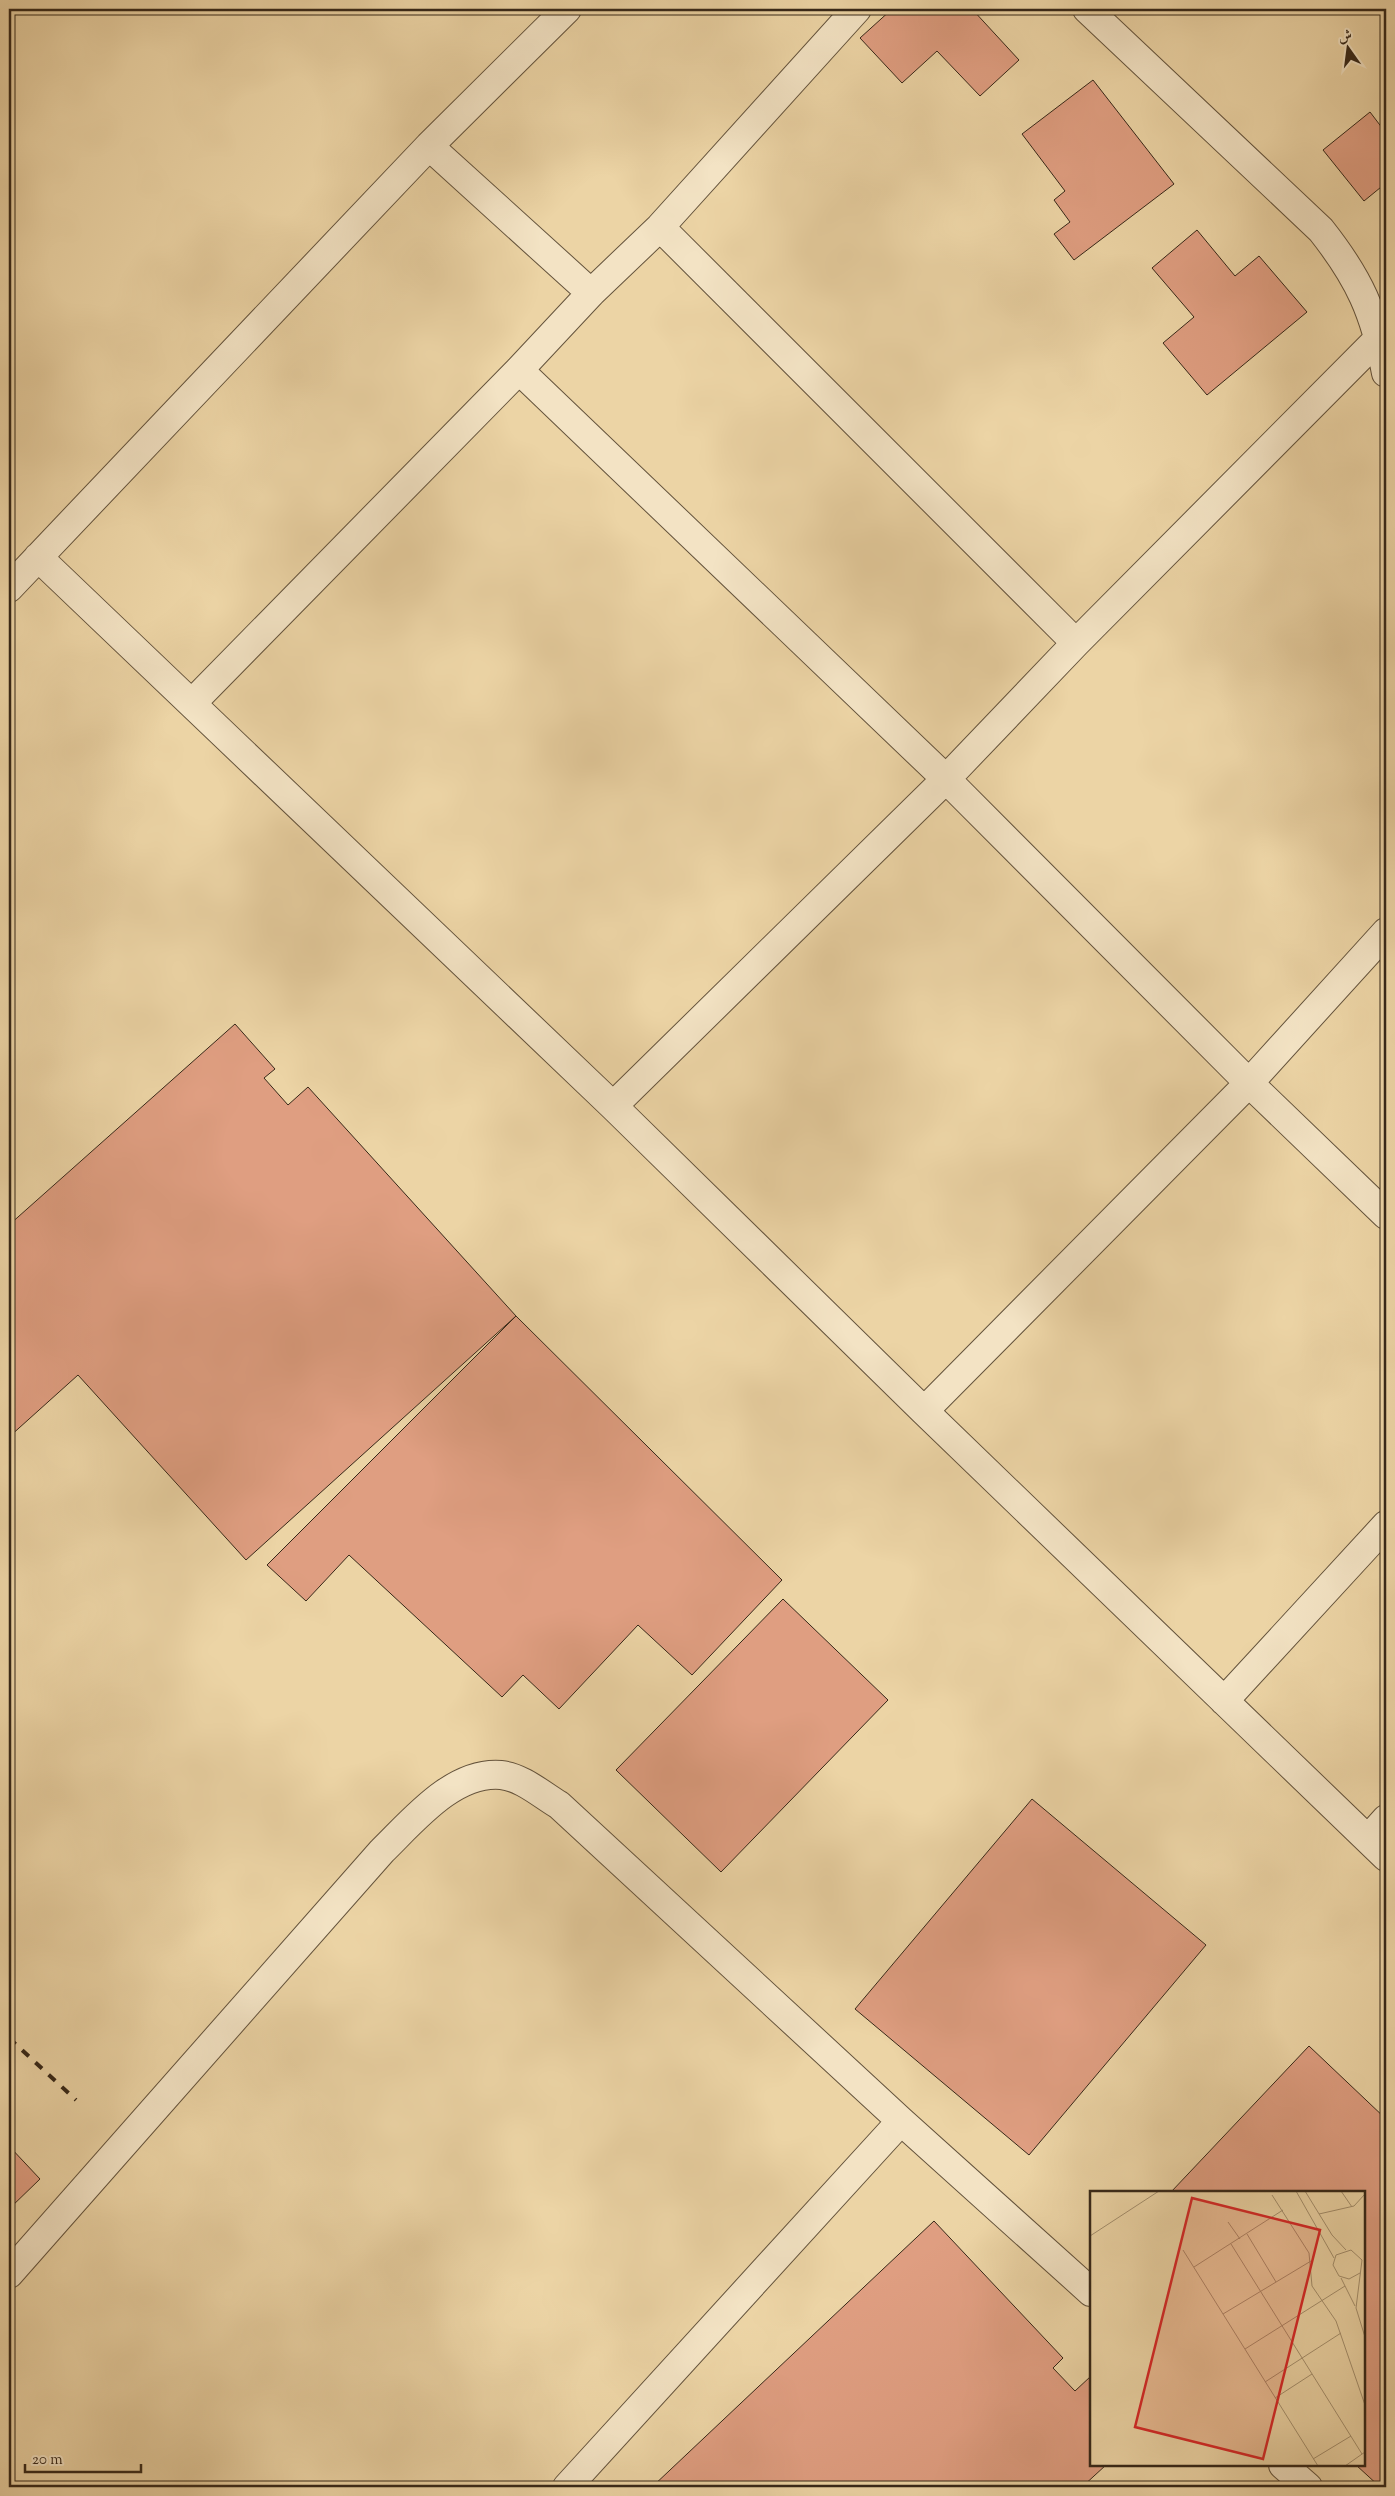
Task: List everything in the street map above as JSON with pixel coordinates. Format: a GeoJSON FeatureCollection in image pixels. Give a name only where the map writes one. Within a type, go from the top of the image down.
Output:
{"type":"FeatureCollection","features":[{"type":"Feature","properties":{"kind":"street"},"geometry":{"type":"LineString","coordinates":[[9,588],[429,146],[566,9]]}},
{"type":"Feature","properties":{"kind":"street"},"geometry":{"type":"LineString","coordinates":[[193,702],[519,370],[591,293],[660,227],[857,9]]}},
{"type":"Feature","properties":{"kind":"street"},"geometry":{"type":"LineString","coordinates":[[1087,9],[1321,230],[1343,259],[1362,290],[1380,337],[1386,373]]}},
{"type":"Feature","properties":{"kind":"street"},"geometry":{"type":"LineString","coordinates":[[429,146],[591,293]]}},
{"type":"Feature","properties":{"kind":"street"},"geometry":{"type":"LineString","coordinates":[[660,227],[1076,643]]}},
{"type":"Feature","properties":{"kind":"street"},"geometry":{"type":"LineString","coordinates":[[614,1106],[946,779],[1076,643],[1380,337]]}},
{"type":"Feature","properties":{"kind":"street"},"geometry":{"type":"LineString","coordinates":[[519,370],[946,779],[1249,1083],[1386,1215]]}},
{"type":"Feature","properties":{"kind":"street"},"geometry":{"type":"LineString","coordinates":[[38,557],[193,702],[614,1106],[924,1410],[1377,1848],[1386,1819]]}},
{"type":"Feature","properties":{"kind":"street"},"geometry":{"type":"LineString","coordinates":[[924,1410],[1249,1083],[1386,932]]}},
{"type":"Feature","properties":{"kind":"street"},"geometry":{"type":"LineString","coordinates":[[1224,1701],[1386,1525]]}},
{"type":"Feature","properties":{"kind":"street"},"geometry":{"type":"LineString","coordinates":[[9,2274],[382,1851],[454,1787],[478,1778],[502,1775],[522,1782],[559,1805],[901,2121],[1090,2291]]}},
{"type":"Feature","properties":{"kind":"street"},"geometry":{"type":"LineString","coordinates":[[567,2487],[901,2121]]}},
{"type":"Feature","properties":{"kind":"street"},"geometry":{"type":"LineString","coordinates":[[1284,2466],[1308,2487]]}},
{"type":"Feature","properties":{"kind":"building"},"geometry":{"type":"Polygon","coordinates":[[[892,9],[972,9],[1019,60],[980,96],[937,51],[902,83],[860,38],[892,9]]]}},
{"type":"Feature","properties":{"kind":"building"},"geometry":{"type":"Polygon","coordinates":[[[1093,80],[1174,184],[1074,260],[1054,234],[1070,222],[1054,200],[1065,191],[1022,134],[1093,80]]]}},
{"type":"Feature","properties":{"kind":"building"},"geometry":{"type":"Polygon","coordinates":[[[1370,112],[1386,133],[1386,183],[1364,201],[1323,150],[1370,112]]]}},
{"type":"Feature","properties":{"kind":"building"},"geometry":{"type":"Polygon","coordinates":[[[1197,230],[1235,276],[1259,256],[1307,312],[1207,395],[1163,343],[1194,317],[1152,268],[1197,230]]]}},
{"type":"Feature","properties":{"kind":"building"},"geometry":{"type":"Polygon","coordinates":[[[235,1024],[275,1069],[264,1078],[288,1105],[308,1087],[516,1316],[246,1560],[78,1375],[9,1437],[9,1225],[235,1024]]]}},
{"type":"Feature","properties":{"kind":"building"},"geometry":{"type":"Polygon","coordinates":[[[516,1316],[782,1580],[692,1675],[638,1625],[559,1709],[523,1675],[502,1697],[349,1555],[306,1601],[267,1565],[516,1316]]]}},
{"type":"Feature","properties":{"kind":"building"},"geometry":{"type":"Polygon","coordinates":[[[783,1599],[888,1700],[721,1872],[616,1770],[783,1599]]]}},
{"type":"Feature","properties":{"kind":"building"},"geometry":{"type":"Polygon","coordinates":[[[1032,1799],[1206,1945],[1029,2155],[855,2009],[1032,1799]]]}},
{"type":"Feature","properties":{"kind":"building"},"geometry":{"type":"Polygon","coordinates":[[[1309,2046],[1386,2119],[1386,2487],[1380,2487],[1357,2466],[1365,2466],[1365,2191],[1172,2191],[1309,2046]]]}},
{"type":"Feature","properties":{"kind":"building"},"geometry":{"type":"Polygon","coordinates":[[[9,2146],[40,2179],[9,2209],[9,2146]]]}},
{"type":"Feature","properties":{"kind":"building"},"geometry":{"type":"Polygon","coordinates":[[[934,2221],[1063,2358],[1053,2368],[1075,2391],[1090,2377],[1090,2466],[1105,2466],[1082,2487],[652,2487],[934,2221]]]}},
{"type":"Feature","properties":{"kind":"railway"},"geometry":{"type":"LineString","coordinates":[[9,2038],[76,2100]]}}]}
